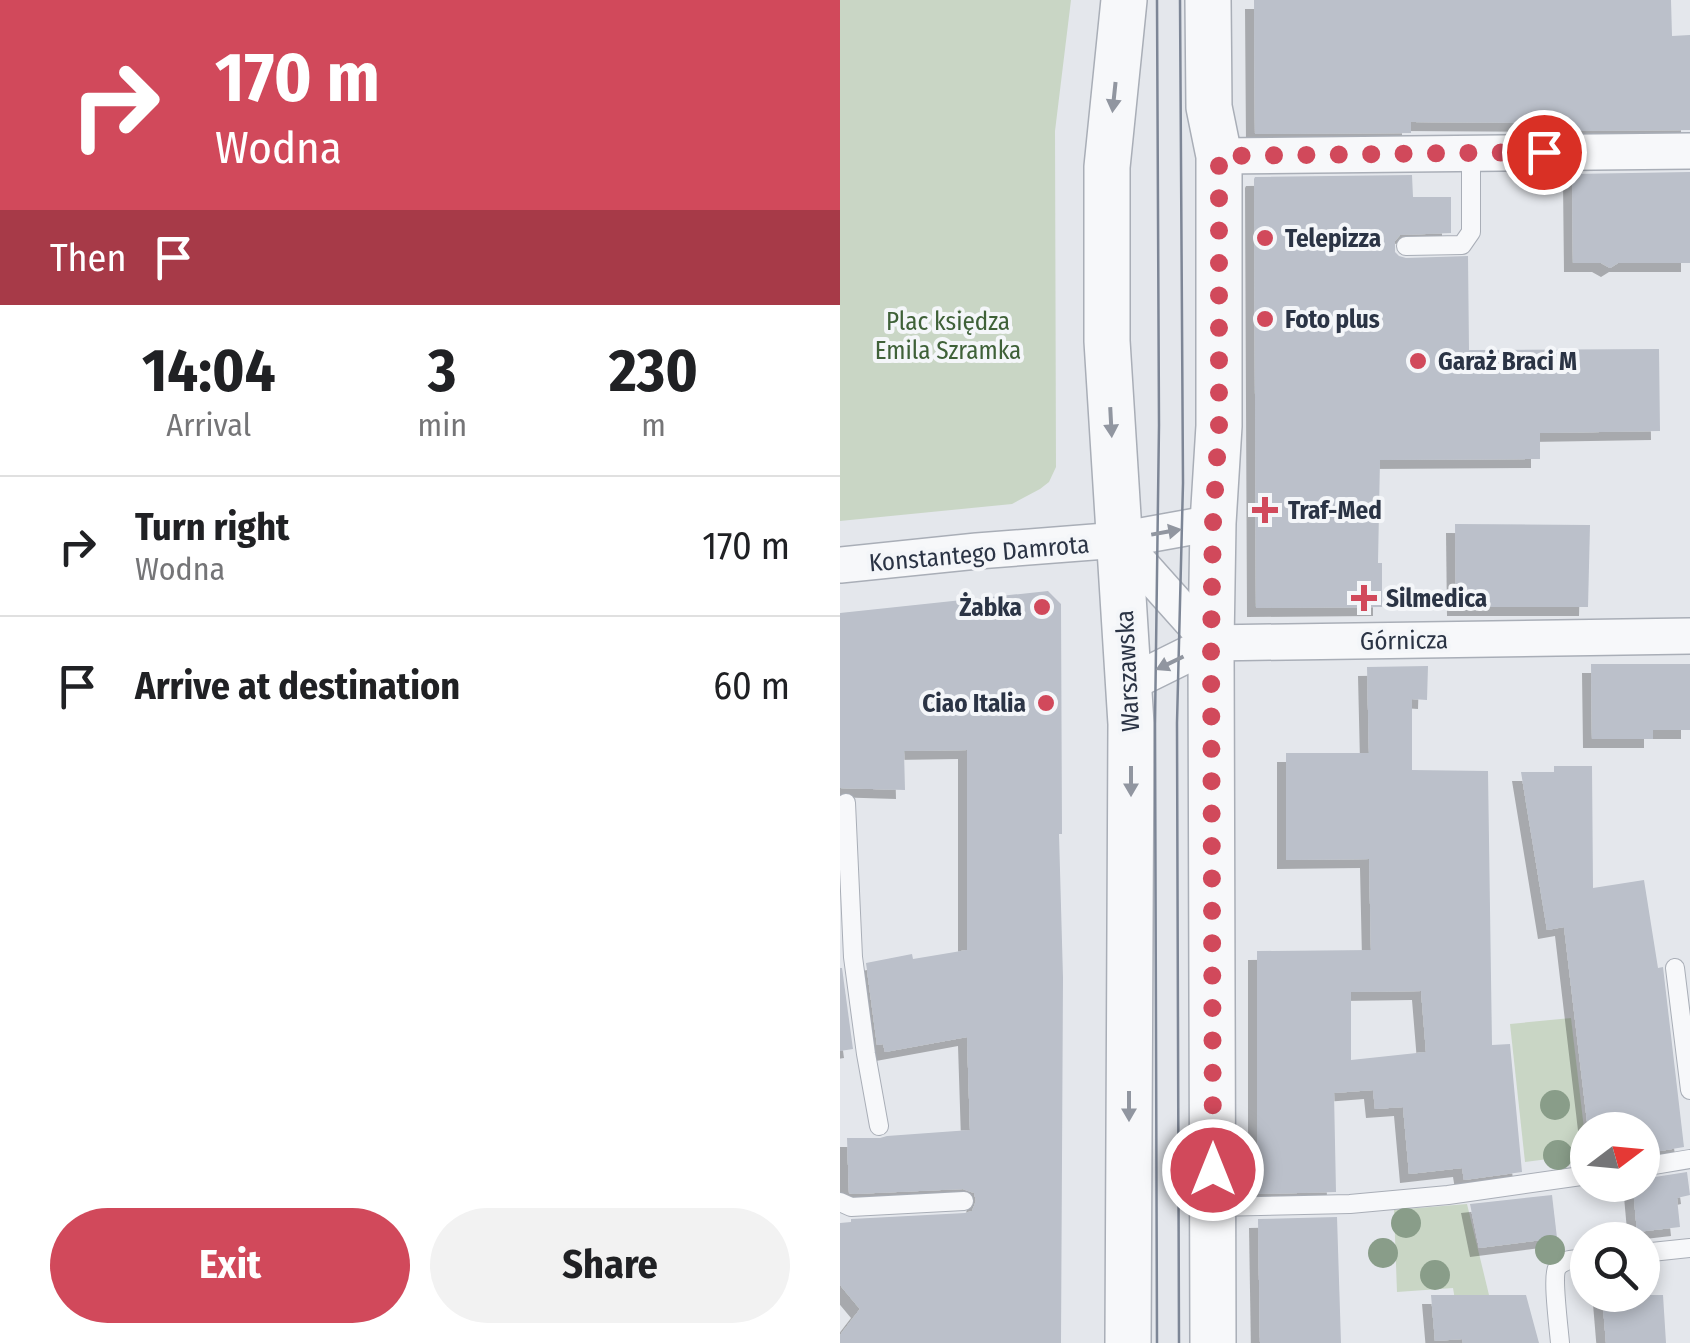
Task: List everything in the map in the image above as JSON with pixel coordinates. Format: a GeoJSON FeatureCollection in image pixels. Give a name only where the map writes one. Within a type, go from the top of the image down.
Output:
{"type":"FeatureCollection","features":[{"type":"Feature","properties":{"kind":"street","name":"Warszawska"},"geometry":{"type":"LineString","coordinates":[[1124,0],[1107,167],[1108,340],[1131,724],[1128,1343]]}},
{"type":"Feature","properties":{"kind":"street"},"geometry":{"type":"LineString","coordinates":[[1208,0],[1208,107],[1219,156],[1219,426],[1211,643],[1214,1343]]}},
{"type":"Feature","properties":{"kind":"street"},"geometry":{"type":"LineString","coordinates":[[1219,156],[1690,151]]}},
{"type":"Feature","properties":{"kind":"street","name":"Konstantego Damrota"},"geometry":{"type":"LineString","coordinates":[[840,565],[1119,540],[1213,523]]}},
{"type":"Feature","properties":{"kind":"street","name":"Konstantego Damrota"},"geometry":{"type":"LineString","coordinates":[[1119,540],[1211,643]]}},
{"type":"Feature","properties":{"kind":"street","name":"Górnicza"},"geometry":{"type":"LineString","coordinates":[[1128,684],[1211,643],[1690,636]]}},
{"type":"Feature","properties":{"kind":"lane"},"geometry":{"type":"LineString","coordinates":[[1406,246],[1462,245],[1471,232],[1471,153]]}},
{"type":"Feature","properties":{"kind":"lane"},"geometry":{"type":"LineString","coordinates":[[846,803],[846,958],[879,1126]]}},
{"type":"Feature","properties":{"kind":"lane"},"geometry":{"type":"LineString","coordinates":[[1675,968],[1690,1090]]}},
{"type":"Feature","properties":{"kind":"lane"},"geometry":{"type":"LineString","coordinates":[[1660,1164],[1690,1160]]}},
{"type":"Feature","properties":{"kind":"lane"},"geometry":{"type":"LineString","coordinates":[[1214,1207],[1350,1204],[1570,1178]]}},
{"type":"Feature","properties":{"kind":"lane"},"geometry":{"type":"LineString","coordinates":[[840,1202],[851,1207],[964,1201]]}},
{"type":"Feature","properties":{"kind":"lane"},"geometry":{"type":"LineString","coordinates":[[1660,1250],[1690,1248]]}},
{"type":"Feature","properties":{"kind":"lane"},"geometry":{"type":"LineString","coordinates":[[1560,1343],[1555,1279],[1557,1268],[1570,1260]]}},
{"type":"Feature","properties":{"kind":"green space","name":"Plac księdza Emila Szramka"},"geometry":{"type":"Polygon","coordinates":[[[840,0],[1071,0],[1055,131],[1056,467],[1049,482],[1012,504],[840,521],[840,0]]]}},
{"type":"Feature","properties":{"kind":"green space"},"geometry":{"type":"Polygon","coordinates":[[[1571,1018],[1582,1112],[1570,1112],[1570,1156],[1525,1162],[1510,1024],[1571,1018]]]}},
{"type":"Feature","properties":{"kind":"green space"},"geometry":{"type":"Polygon","coordinates":[[[1467,1204],[1489,1295],[1455,1300],[1453,1288],[1397,1292],[1394,1210],[1467,1204]]]}},
{"type":"Feature","properties":{"kind":"building"},"geometry":{"type":"Polygon","coordinates":[[[1254,0],[1671,0],[1672,36],[1690,35],[1690,130],[1571,131],[1571,123],[1411,122],[1411,133],[1255,134],[1254,0]]]}},
{"type":"Feature","properties":{"kind":"building"},"geometry":{"type":"Polygon","coordinates":[[[1690,172],[1690,263],[1618,263],[1610,268],[1601,263],[1573,263],[1572,174],[1690,172]]]}},
{"type":"Feature","properties":{"kind":"building"},"geometry":{"type":"Polygon","coordinates":[[[1412,175],[1413,197],[1451,197],[1451,233],[1400,235],[1395,241],[1395,252],[1406,258],[1468,256],[1469,350],[1659,349],[1660,431],[1540,433],[1540,459],[1380,460],[1378,563],[1382,563],[1382,607],[1256,608],[1254,179],[1412,175]]]}},
{"type":"Feature","properties":{"kind":"building"},"geometry":{"type":"Polygon","coordinates":[[[1455,524],[1590,525],[1588,607],[1456,607],[1455,524]]]}},
{"type":"Feature","properties":{"kind":"building"},"geometry":{"type":"Polygon","coordinates":[[[1048,591],[1061,604],[1061,1343],[840,1343],[840,1335],[860,1309],[840,1285],[840,1223],[851,1219],[965,1213],[972,1211],[976,1201],[974,1193],[963,1189],[849,1193],[847,1138],[970,1130],[967,1037],[885,1052],[883,1044],[877,1045],[866,963],[912,954],[913,959],[967,950],[967,750],[904,751],[905,790],[840,788],[840,613],[1048,591]]]}},
{"type":"Feature","properties":{"kind":"building"},"geometry":{"type":"Polygon","coordinates":[[[1591,664],[1690,664],[1690,730],[1653,730],[1653,739],[1592,739],[1591,664]]]}},
{"type":"Feature","properties":{"kind":"building"},"geometry":{"type":"Polygon","coordinates":[[[1428,666],[1427,700],[1412,699],[1412,770],[1488,771],[1492,1045],[1510,1044],[1522,1172],[1464,1180],[1462,1168],[1409,1174],[1403,1107],[1375,1109],[1373,1090],[1334,1093],[1336,1192],[1257,1194],[1257,951],[1371,950],[1369,859],[1286,860],[1286,753],[1369,753],[1367,667],[1428,666]],[[1421,991],[1351,992],[1351,1060],[1426,1052],[1421,991]]]}},
{"type":"Feature","properties":{"kind":"building"},"geometry":{"type":"Polygon","coordinates":[[[1554,766],[1592,766],[1593,888],[1644,880],[1658,968],[1663,967],[1684,1147],[1660,1151],[1660,1112],[1586,1112],[1564,927],[1547,930],[1521,772],[1554,772],[1554,766]]]}},
{"type":"Feature","properties":{"kind":"building"},"geometry":{"type":"Polygon","coordinates":[[[840,968],[853,1049],[840,1051],[840,968]]]}},
{"type":"Feature","properties":{"kind":"building"},"geometry":{"type":"Polygon","coordinates":[[[1687,1172],[1690,1195],[1677,1198],[1680,1227],[1660,1229],[1660,1222],[1636,1222],[1634,1202],[1660,1202],[1660,1176],[1687,1172]]]}},
{"type":"Feature","properties":{"kind":"building"},"geometry":{"type":"Polygon","coordinates":[[[1552,1195],[1557,1238],[1479,1248],[1470,1204],[1552,1195]]]}},
{"type":"Feature","properties":{"kind":"building"},"geometry":{"type":"Polygon","coordinates":[[[1337,1217],[1341,1343],[1260,1343],[1258,1219],[1337,1217]]]}},
{"type":"Feature","properties":{"kind":"building"},"geometry":{"type":"Polygon","coordinates":[[[1431,1295],[1526,1295],[1539,1343],[1435,1341],[1431,1295]]]}},
{"type":"Feature","properties":{"kind":"building"},"geometry":{"type":"Polygon","coordinates":[[[1663,1295],[1666,1343],[1606,1343],[1603,1312],[1660,1312],[1663,1295]]]}},
{"type":"Feature","properties":{"kind":"tram line"},"geometry":{"type":"LineString","coordinates":[[1157,0],[1157,1343]]}},
{"type":"Feature","properties":{"kind":"tram line"},"geometry":{"type":"LineString","coordinates":[[1179,1343],[1177,723],[1183,483],[1180,0]]}},
{"type":"Feature","properties":{"kind":"place","name":"Telepizza"},"geometry":{"type":"Point","coordinates":[1265,238]}},
{"type":"Feature","properties":{"kind":"place","name":"Foto plus"},"geometry":{"type":"Point","coordinates":[1265,319]}},
{"type":"Feature","properties":{"kind":"place","name":"Garaż Braci M"},"geometry":{"type":"Point","coordinates":[1418,361]}},
{"type":"Feature","properties":{"kind":"place","name":"Traf-Med"},"geometry":{"type":"Point","coordinates":[1265,510]}},
{"type":"Feature","properties":{"kind":"place","name":"Silmedica"},"geometry":{"type":"Point","coordinates":[1364,598]}},
{"type":"Feature","properties":{"kind":"place","name":"Żabka"},"geometry":{"type":"Point","coordinates":[1042,607]}},
{"type":"Feature","properties":{"kind":"place","name":"Ciao Italia"},"geometry":{"type":"Point","coordinates":[1046,703]}},
{"type":"Feature","properties":{"kind":"route"},"geometry":{"type":"LineString","coordinates":[[1213,1170],[1211,643],[1219,426],[1219,156],[1544,152]]}}]}
